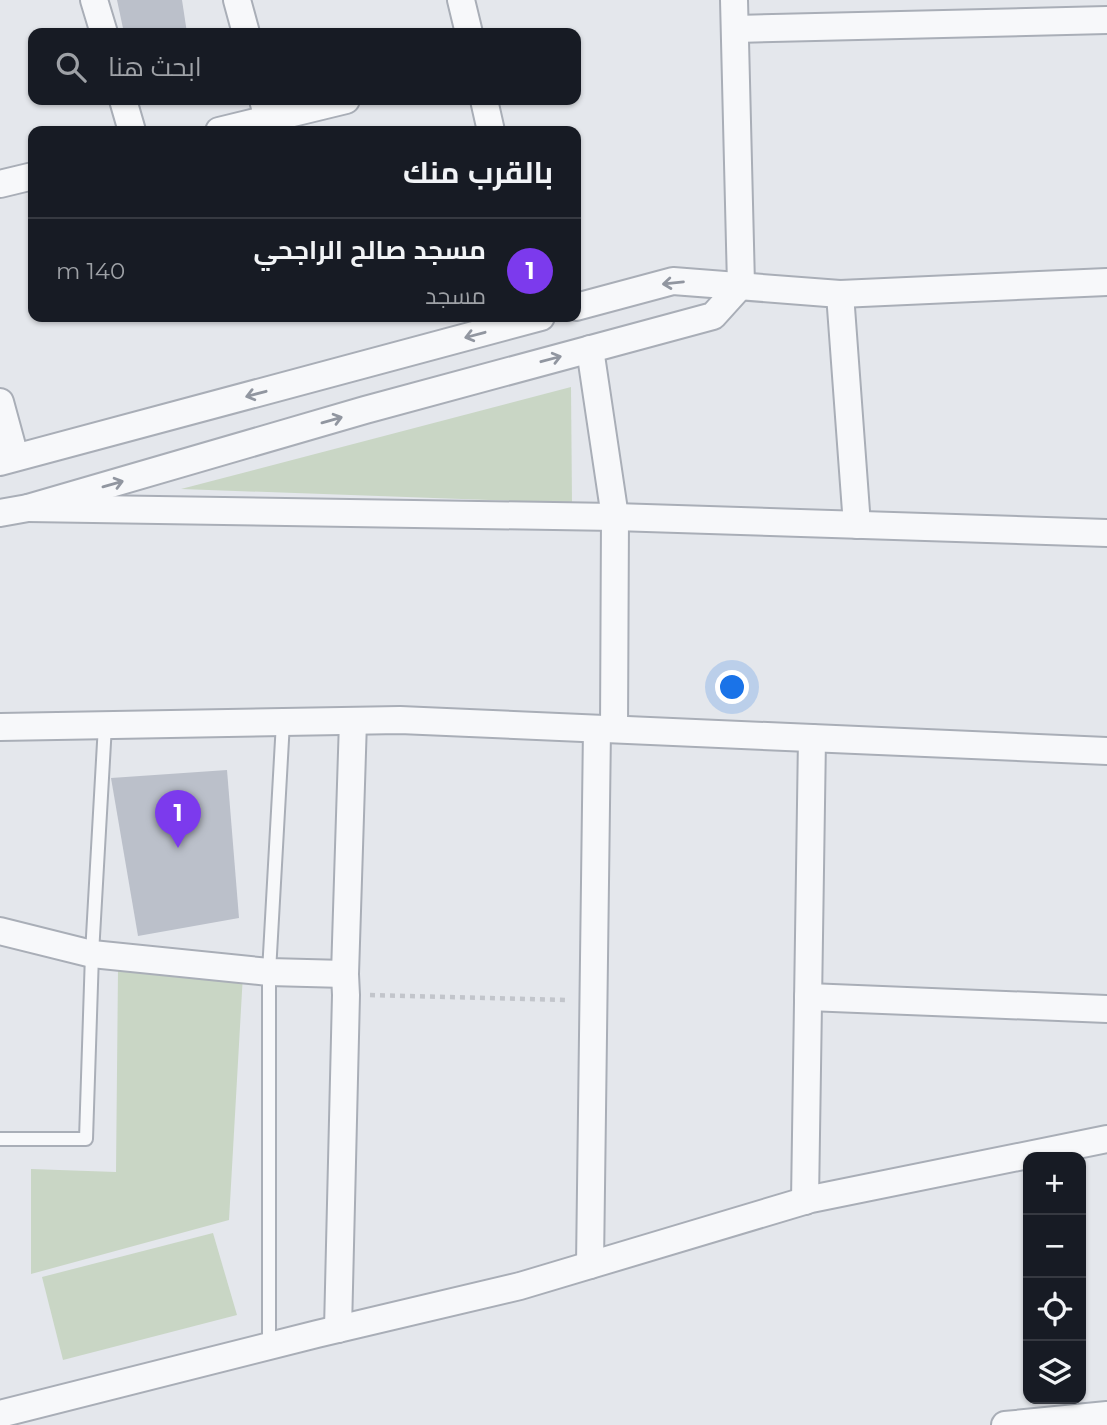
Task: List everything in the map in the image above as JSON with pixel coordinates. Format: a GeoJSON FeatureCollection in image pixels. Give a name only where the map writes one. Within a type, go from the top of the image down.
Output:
{"type":"FeatureCollection","features":[{"type":"Feature","properties":{"kind":"street"},"geometry":{"type":"LineString","coordinates":[[94,0],[102,28]]}},
{"type":"Feature","properties":{"kind":"street"},"geometry":{"type":"LineString","coordinates":[[237,0],[245,28]]}},
{"type":"Feature","properties":{"kind":"street"},"geometry":{"type":"LineString","coordinates":[[461,0],[468,28]]}},
{"type":"Feature","properties":{"kind":"street"},"geometry":{"type":"LineString","coordinates":[[0,513],[28,508],[365,410],[713,316],[741,285],[734,0]]}},
{"type":"Feature","properties":{"kind":"street"},"geometry":{"type":"LineString","coordinates":[[736,29],[1107,20]]}},
{"type":"Feature","properties":{"kind":"street"},"geometry":{"type":"LineString","coordinates":[[124,105],[131,126]]}},
{"type":"Feature","properties":{"kind":"street"},"geometry":{"type":"LineString","coordinates":[[230,126],[266,110],[306,105]]}},
{"type":"Feature","properties":{"kind":"street"},"geometry":{"type":"LineString","coordinates":[[485,105],[490,126]]}},
{"type":"Feature","properties":{"kind":"street"},"geometry":{"type":"LineString","coordinates":[[0,184],[28,177]]}},
{"type":"Feature","properties":{"kind":"street"},"geometry":{"type":"LineString","coordinates":[[581,306],[673,281],[840,294],[1107,282]]}},
{"type":"Feature","properties":{"kind":"street"},"geometry":{"type":"LineString","coordinates":[[840,294],[857,525]]}},
{"type":"Feature","properties":{"kind":"street"},"geometry":{"type":"LineString","coordinates":[[0,402],[8,459],[518,322]]}},
{"type":"Feature","properties":{"kind":"street"},"geometry":{"type":"LineString","coordinates":[[590,349],[615,517],[593,1001],[590,1265]]}},
{"type":"Feature","properties":{"kind":"street"},"geometry":{"type":"LineString","coordinates":[[354,368],[365,410]]}},
{"type":"Feature","properties":{"kind":"street"},"geometry":{"type":"LineString","coordinates":[[28,508],[615,517],[1107,533]]}},
{"type":"Feature","properties":{"kind":"street"},"geometry":{"type":"LineString","coordinates":[[0,727],[400,720],[1107,751]]}},
{"type":"Feature","properties":{"kind":"street"},"geometry":{"type":"LineString","coordinates":[[338,1329],[353,721]]}},
{"type":"Feature","properties":{"kind":"street"},"geometry":{"type":"LineString","coordinates":[[805,1200],[812,738]]}},
{"type":"Feature","properties":{"kind":"street"},"geometry":{"type":"LineString","coordinates":[[0,930],[92,954],[269,972],[345,984]]}},
{"type":"Feature","properties":{"kind":"street"},"geometry":{"type":"LineString","coordinates":[[808,997],[1107,1009]]}},
{"type":"Feature","properties":{"kind":"street"},"geometry":{"type":"LineString","coordinates":[[0,1414],[520,1286],[805,1200],[1107,1139]]}},
{"type":"Feature","properties":{"kind":"street"},"geometry":{"type":"LineString","coordinates":[[1005,1425],[1107,1415]]}},
{"type":"Feature","properties":{"kind":"lane"},"geometry":{"type":"LineString","coordinates":[[269,1347],[269,972],[283,722]]}},
{"type":"Feature","properties":{"kind":"lane"},"geometry":{"type":"LineString","coordinates":[[0,1139],[86,1139],[92,954],[105,725]]}},
{"type":"Feature","properties":{"kind":"path"},"geometry":{"type":"LineString","coordinates":[[345,984],[593,1001]]}},
{"type":"Feature","properties":{"kind":"green space"},"geometry":{"type":"Polygon","coordinates":[[[571,387],[572,503],[181,489],[571,387]]]}},
{"type":"Feature","properties":{"kind":"green space"},"geometry":{"type":"Polygon","coordinates":[[[118,970],[243,974],[229,1220],[31,1274],[31,1169],[116,1172],[118,970]]]}},
{"type":"Feature","properties":{"kind":"green space"},"geometry":{"type":"Polygon","coordinates":[[[213,1233],[237,1315],[63,1360],[42,1277],[213,1233]]]}},
{"type":"Feature","properties":{"kind":"building"},"geometry":{"type":"Polygon","coordinates":[[[117,0],[182,0],[186,28],[123,28],[117,0]]]}},
{"type":"Feature","properties":{"kind":"building"},"geometry":{"type":"Polygon","coordinates":[[[227,770],[239,918],[138,936],[111,778],[227,770]]]}},
{"type":"Feature","properties":{"kind":"place","name":"مسجد صالح الراجحي"},"geometry":{"type":"Point","coordinates":[178,848]}}]}
